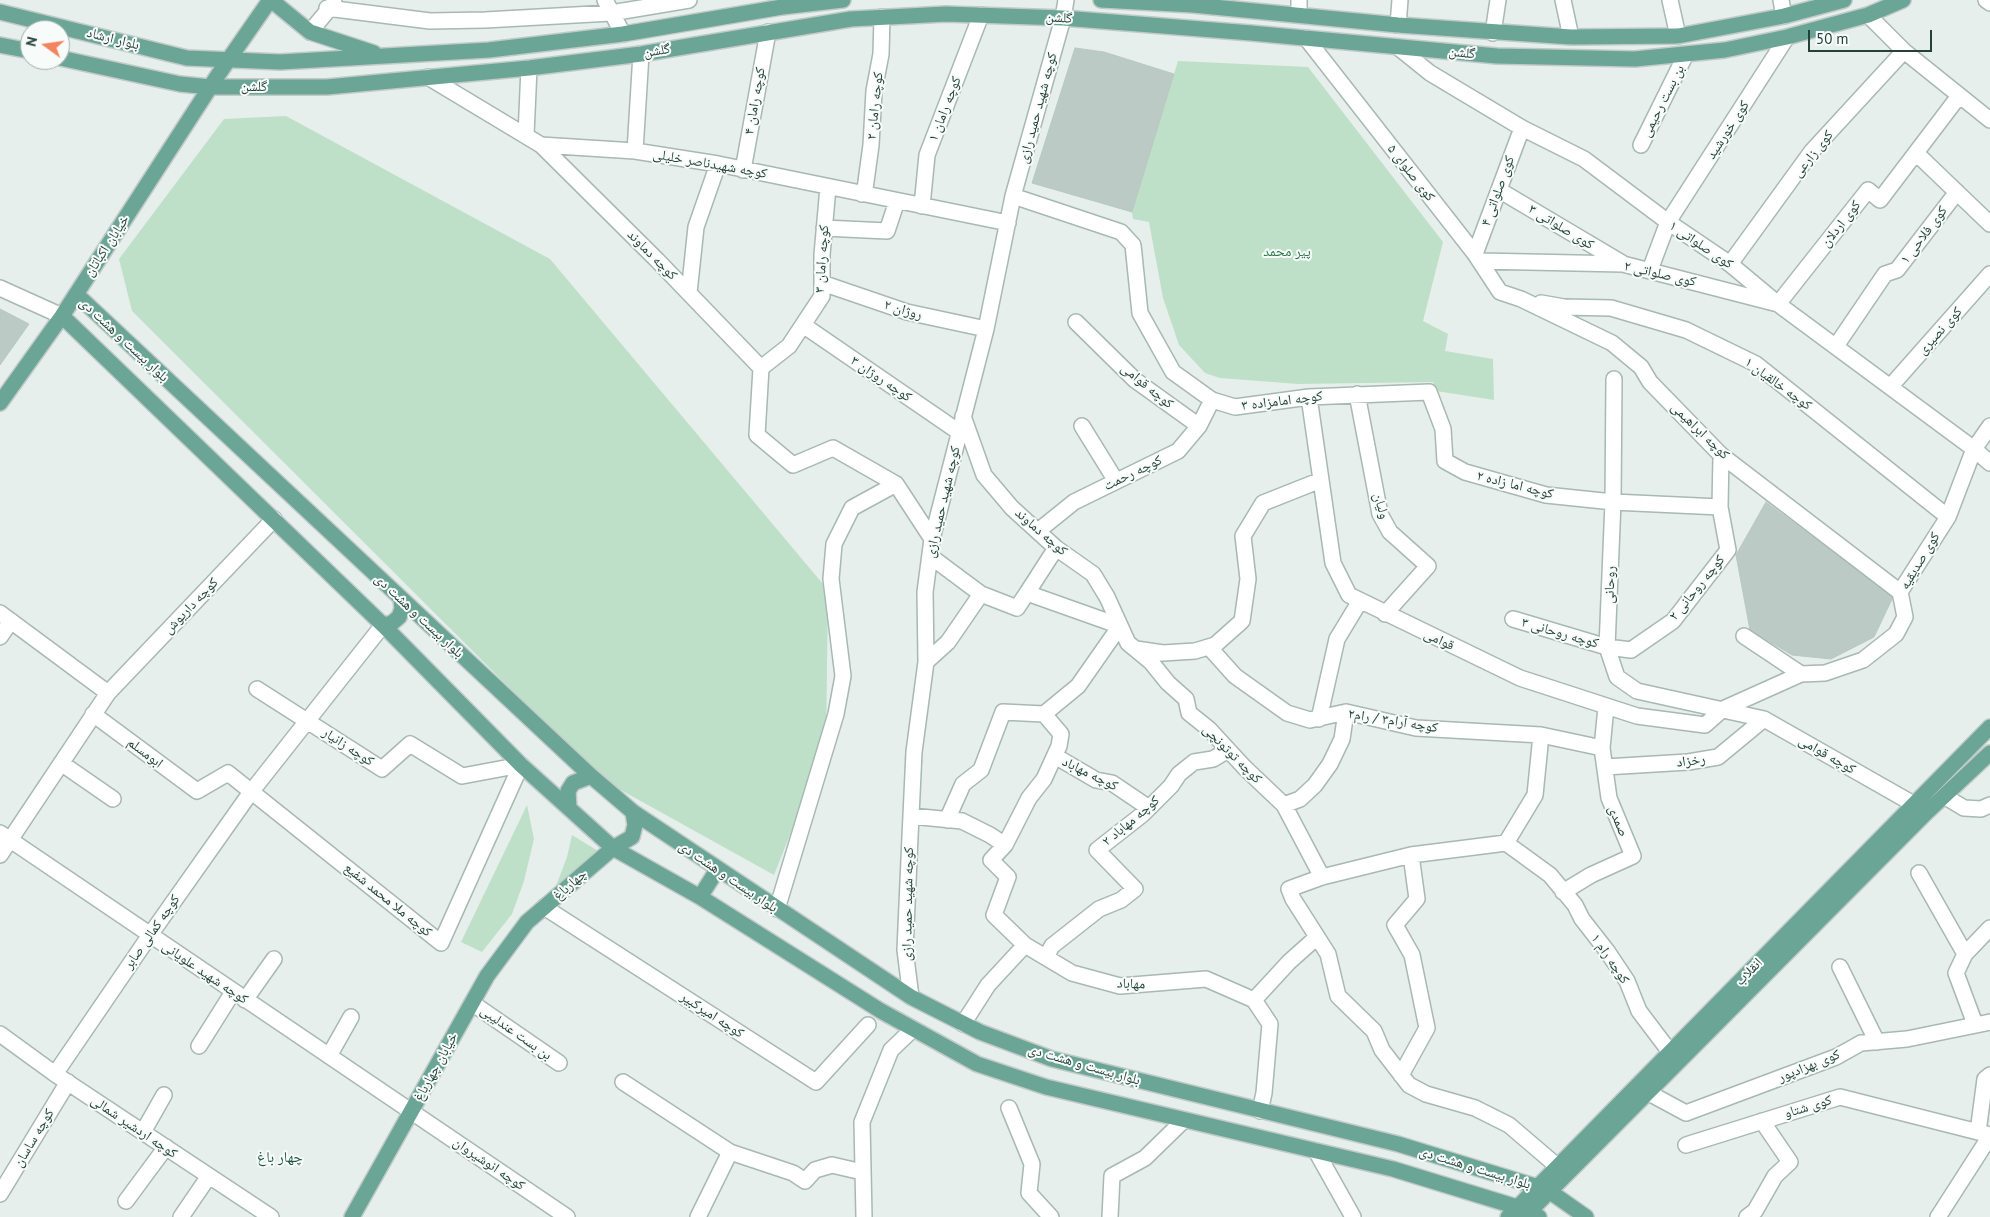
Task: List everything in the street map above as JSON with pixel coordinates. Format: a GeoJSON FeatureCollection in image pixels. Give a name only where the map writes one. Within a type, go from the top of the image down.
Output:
{"type":"FeatureCollection","features":[{"type":"Feature","properties":{"kind":"main road"},"geometry":{"type":"LineString","coordinates":[[270,0],[310,32],[386,56]]}},
{"type":"Feature","properties":{"kind":"main road","name":"خیابان اکباتان"},"geometry":{"type":"LineString","coordinates":[[0,403],[62,316],[210,87],[270,0]]}},
{"type":"Feature","properties":{"kind":"main road","name":"گلشن"},"geometry":{"type":"LineString","coordinates":[[228,61],[280,62],[489,50],[622,34],[781,4],[843,0]]}},
{"type":"Feature","properties":{"kind":"main road","name":"گلشن"},"geometry":{"type":"LineString","coordinates":[[1101,0],[1299,7],[1398,25],[1571,37],[1678,36],[1784,16],[1844,0]]}},
{"type":"Feature","properties":{"kind":"main road","name":"گلشن"},"geometry":{"type":"LineString","coordinates":[[210,87],[326,87],[528,68],[641,54],[851,19],[981,15],[1063,18],[1306,38],[1398,48],[1546,58],[1635,59],[1686,56],[1787,37],[1868,15],[1903,0]]}},
{"type":"Feature","properties":{"kind":"main road","name":"بلوار ارشاد"},"geometry":{"type":"LineString","coordinates":[[0,12],[187,58],[228,61]]}},
{"type":"Feature","properties":{"kind":"main road"},"geometry":{"type":"LineString","coordinates":[[0,45],[20,49]]}},
{"type":"Feature","properties":{"kind":"main road"},"geometry":{"type":"LineString","coordinates":[[70,60],[180,84],[210,87]]}},
{"type":"Feature","properties":{"kind":"main road","name":"بلوار بیست و هشت دی"},"geometry":{"type":"LineString","coordinates":[[76,294],[591,776],[633,812],[717,870],[911,997],[963,1024],[1052,1058],[1398,1144],[1544,1189],[1586,1217]]}},
{"type":"Feature","properties":{"kind":"main road","name":"بلوار بیست و هشت دی"},"geometry":{"type":"LineString","coordinates":[[62,316],[383,625],[520,765],[613,848],[700,897],[881,1011],[977,1064],[1046,1087],[1393,1169],[1524,1214]]}},
{"type":"Feature","properties":{"kind":"main road"},"geometry":{"type":"LineString","coordinates":[[383,625],[392,623],[399,617],[402,608],[401,599]]}},
{"type":"Feature","properties":{"kind":"main road","name":"انقلاب"},"geometry":{"type":"LineString","coordinates":[[1544,1189],[1557,1166],[1644,1088],[1670,1052],[1913,803],[1990,727]]}},
{"type":"Feature","properties":{"kind":"main road","name":"انقلاب"},"geometry":{"type":"LineString","coordinates":[[1524,1214],[1544,1189],[1644,1088],[1990,753]]}},
{"type":"Feature","properties":{"kind":"main road"},"geometry":{"type":"LineString","coordinates":[[569,808],[568,791],[573,782],[591,776]]}},
{"type":"Feature","properties":{"kind":"main road","name":"چهارباغ"},"geometry":{"type":"LineString","coordinates":[[527,922],[613,848],[632,837],[635,825],[633,812]]}},
{"type":"Feature","properties":{"kind":"main road"},"geometry":{"type":"LineString","coordinates":[[700,897],[717,870]]}},
{"type":"Feature","properties":{"kind":"main road","name":"خیابان چهارباغ"},"geometry":{"type":"LineString","coordinates":[[352,1217],[487,976],[527,922]]}},
{"type":"Feature","properties":{"kind":"main road"},"geometry":{"type":"LineString","coordinates":[[1184,1121],[1191,1094]]}},
{"type":"Feature","properties":{"kind":"street"},"geometry":{"type":"LineString","coordinates":[[310,32],[332,4],[430,21],[689,0]]}},
{"type":"Feature","properties":{"kind":"street"},"geometry":{"type":"LineString","coordinates":[[693,0],[702,20]]}},
{"type":"Feature","properties":{"kind":"street","name":"کوچه شهید حمید رازی"},"geometry":{"type":"LineString","coordinates":[[911,997],[905,950],[911,816],[914,752],[926,662],[925,592],[932,539],[986,330],[1013,196],[1063,18],[1066,0]]}},
{"type":"Feature","properties":{"kind":"street"},"geometry":{"type":"LineString","coordinates":[[1398,25],[1400,0]]}},
{"type":"Feature","properties":{"kind":"street"},"geometry":{"type":"LineString","coordinates":[[1493,33],[1498,0]]}},
{"type":"Feature","properties":{"kind":"street"},"geometry":{"type":"LineString","coordinates":[[1563,0],[1571,37]]}},
{"type":"Feature","properties":{"kind":"street"},"geometry":{"type":"LineString","coordinates":[[1670,0],[1678,36]]}},
{"type":"Feature","properties":{"kind":"street"},"geometry":{"type":"LineString","coordinates":[[1781,0],[1784,16]]}},
{"type":"Feature","properties":{"kind":"street"},"geometry":{"type":"LineString","coordinates":[[1986,0],[1990,4]]}},
{"type":"Feature","properties":{"kind":"street"},"geometry":{"type":"LineString","coordinates":[[608,7],[622,34]]}},
{"type":"Feature","properties":{"kind":"street","name":"کوچه رامان ۱"},"geometry":{"type":"LineString","coordinates":[[922,206],[926,155],[981,15]]}},
{"type":"Feature","properties":{"kind":"street"},"geometry":{"type":"LineString","coordinates":[[1868,15],[1904,51],[1990,120]]}},
{"type":"Feature","properties":{"kind":"street","name":"کوچه رامان ۲"},"geometry":{"type":"LineString","coordinates":[[862,194],[865,189],[871,145],[874,91],[881,54],[882,18]]}},
{"type":"Feature","properties":{"kind":"street","name":"کوچه رامان ۴"},"geometry":{"type":"LineString","coordinates":[[743,170],[768,32]]}},
{"type":"Feature","properties":{"kind":"street","name":"کوی خورشید"},"geometry":{"type":"LineString","coordinates":[[1650,270],[1668,222],[1787,37]]}},
{"type":"Feature","properties":{"kind":"street","name":"کوی صلوای ۵"},"geometry":{"type":"LineString","coordinates":[[1306,38],[1478,258],[1500,292],[1521,299]]}},
{"type":"Feature","properties":{"kind":"street","name":"کوی صلواتی ۱"},"geometry":{"type":"LineString","coordinates":[[1398,48],[1430,73],[1522,128],[1584,159],[1668,222],[1730,264],[1778,304],[1974,449],[1990,463]]}},
{"type":"Feature","properties":{"kind":"street","name":"کوی زارعی"},"geometry":{"type":"LineString","coordinates":[[1730,264],[1812,152],[1904,51]]}},
{"type":"Feature","properties":{"kind":"street"},"geometry":{"type":"LineString","coordinates":[[635,151],[641,54]]}},
{"type":"Feature","properties":{"kind":"street","name":"بن بست رحیمی"},"geometry":{"type":"LineString","coordinates":[[1641,145],[1686,56]]}},
{"type":"Feature","properties":{"kind":"street"},"geometry":{"type":"LineString","coordinates":[[526,135],[528,68]]}},
{"type":"Feature","properties":{"kind":"street"},"geometry":{"type":"LineString","coordinates":[[428,77],[541,145]]}},
{"type":"Feature","properties":{"kind":"street","name":"کوی اردلان"},"geometry":{"type":"LineString","coordinates":[[1778,304],[1868,190],[1880,200],[1960,96]]}},
{"type":"Feature","properties":{"kind":"street","name":"کوی صلواتی ۴"},"geometry":{"type":"LineString","coordinates":[[1478,258],[1499,190],[1522,128]]}},
{"type":"Feature","properties":{"kind":"street","name":"کوچه شهیدناصر خلیلی"},"geometry":{"type":"LineString","coordinates":[[541,145],[635,151],[718,164],[1008,224]]}},
{"type":"Feature","properties":{"kind":"street","name":"کوچه دماوند"},"geometry":{"type":"LineString","coordinates":[[541,145],[761,368]]}},
{"type":"Feature","properties":{"kind":"street"},"geometry":{"type":"LineString","coordinates":[[1916,153],[1990,224]]}},
{"type":"Feature","properties":{"kind":"street"},"geometry":{"type":"LineString","coordinates":[[689,293],[696,227],[718,164]]}},
{"type":"Feature","properties":{"kind":"street","name":"کوچه رامان ۳"},"geometry":{"type":"LineString","coordinates":[[761,368],[789,346],[822,296],[824,228],[828,187]]}},
{"type":"Feature","properties":{"kind":"street","name":"کوی صلواتی ۳"},"geometry":{"type":"LineString","coordinates":[[1499,190],[1623,264]]}},
{"type":"Feature","properties":{"kind":"street","name":"کوی فلاحی ۱"},"geometry":{"type":"LineString","coordinates":[[1836,346],[1885,274],[1897,270],[1956,192]]}},
{"type":"Feature","properties":{"kind":"street","name":"کوچه امامزاده ۳"},"geometry":{"type":"LineString","coordinates":[[1013,196],[1121,232],[1133,245],[1140,313],[1173,372],[1212,400],[1235,407],[1309,397],[1429,392]]}},
{"type":"Feature","properties":{"kind":"street"},"geometry":{"type":"LineString","coordinates":[[824,228],[888,231],[897,201]]}},
{"type":"Feature","properties":{"kind":"street","name":"کوی صلواتی ۲"},"geometry":{"type":"LineString","coordinates":[[1478,258],[1623,264],[1778,304]]}},
{"type":"Feature","properties":{"kind":"street","name":"کوی نصیری"},"geometry":{"type":"LineString","coordinates":[[1890,387],[1990,274]]}},
{"type":"Feature","properties":{"kind":"street","name":"روژان ۲"},"geometry":{"type":"LineString","coordinates":[[822,283],[907,312],[986,330]]}},
{"type":"Feature","properties":{"kind":"street"},"geometry":{"type":"LineString","coordinates":[[0,288],[62,316]]}},
{"type":"Feature","properties":{"kind":"street","name":"کوچه ابراهیمی"},"geometry":{"type":"LineString","coordinates":[[1521,299],[1612,343],[1641,367],[1650,382],[1721,455],[1900,592]]}},
{"type":"Feature","properties":{"kind":"street","name":"کوچه خالقیان ۱"},"geometry":{"type":"LineString","coordinates":[[1521,299],[1564,307],[1611,308],[1686,330],[1756,364],[1948,517]]}},
{"type":"Feature","properties":{"kind":"street","name":"کوچه قوامی"},"geometry":{"type":"LineString","coordinates":[[1076,322],[1135,380],[1199,426]]}},
{"type":"Feature","properties":{"kind":"street","name":"کوچه روژان ۳"},"geometry":{"type":"LineString","coordinates":[[802,325],[959,432]]}},
{"type":"Feature","properties":{"kind":"street"},"geometry":{"type":"LineString","coordinates":[[761,368],[757,435],[793,465],[833,448],[896,484],[932,539]]}},
{"type":"Feature","properties":{"kind":"street","name":"روحانی"},"geometry":{"type":"LineString","coordinates":[[1614,379],[1613,502],[1608,647],[1617,677],[1636,691],[1723,709]]}},
{"type":"Feature","properties":{"kind":"street","name":"کوچه اما زاده ۲"},"geometry":{"type":"LineString","coordinates":[[1429,392],[1442,429],[1445,461],[1465,472],[1546,495],[1613,502],[1720,507]]}},
{"type":"Feature","properties":{"kind":"street","name":"ولیان"},"geometry":{"type":"LineString","coordinates":[[1357,394],[1380,514],[1390,532],[1428,566],[1385,614]]}},
{"type":"Feature","properties":{"kind":"street","name":"قوامی"},"geometry":{"type":"LineString","coordinates":[[1309,397],[1333,563],[1349,595],[1520,678],[1606,707],[1638,716],[1705,725],[1723,709]]}},
{"type":"Feature","properties":{"kind":"street","name":"کوچه رحمت"},"geometry":{"type":"LineString","coordinates":[[1038,531],[1074,502],[1178,451],[1199,426],[1212,400]]}},
{"type":"Feature","properties":{"kind":"street","name":"کوچه دماوند"},"geometry":{"type":"LineString","coordinates":[[963,416],[984,475],[1012,508],[1056,548],[1094,574],[1131,645]]}},
{"type":"Feature","properties":{"kind":"street"},"geometry":{"type":"LineString","coordinates":[[1082,426],[1116,481]]}},
{"type":"Feature","properties":{"kind":"street","name":"کوی صدیقیه"},"geometry":{"type":"LineString","coordinates":[[1723,709],[1801,674],[1825,673],[1862,660],[1896,634],[1904,617],[1900,592],[1948,517],[1974,449],[1990,426]]}},
{"type":"Feature","properties":{"kind":"street","name":"کوچه روحانی ۲"},"geometry":{"type":"LineString","coordinates":[[1608,647],[1631,650],[1672,621],[1728,550],[1720,507],[1721,455]]}},
{"type":"Feature","properties":{"kind":"street"},"geometry":{"type":"LineString","coordinates":[[1131,645],[1162,653],[1195,651],[1215,645],[1242,621],[1248,579],[1243,536],[1263,503],[1321,480]]}},
{"type":"Feature","properties":{"kind":"street"},"geometry":{"type":"LineString","coordinates":[[778,909],[836,714],[843,676],[831,578],[834,544],[852,508],[896,484]]}},
{"type":"Feature","properties":{"kind":"street","name":"کوچه داریوش"},"geometry":{"type":"LineString","coordinates":[[0,855],[5,836],[61,764],[108,692],[274,520]]}},
{"type":"Feature","properties":{"kind":"street"},"geometry":{"type":"LineString","coordinates":[[930,556],[981,594],[1017,608],[1056,548]]}},
{"type":"Feature","properties":{"kind":"street"},"geometry":{"type":"LineString","coordinates":[[947,820],[963,784],[981,770],[1003,712],[1044,714],[1078,686],[1120,626],[1026,593]]}},
{"type":"Feature","properties":{"kind":"street"},"geometry":{"type":"LineString","coordinates":[[926,662],[948,642],[981,594]]}},
{"type":"Feature","properties":{"kind":"street"},"geometry":{"type":"LineString","coordinates":[[1319,719],[1337,639],[1360,601]]}},
{"type":"Feature","properties":{"kind":"street"},"geometry":{"type":"LineString","coordinates":[[0,637],[6,617],[108,692]]}},
{"type":"Feature","properties":{"kind":"street","name":"کوچه روحانی ۳"},"geometry":{"type":"LineString","coordinates":[[1513,619],[1608,647]]}},
{"type":"Feature","properties":{"kind":"street","name":"کوچه کمالی صابر"},"geometry":{"type":"LineString","coordinates":[[61,1078],[150,935],[251,792],[383,625]]}},
{"type":"Feature","properties":{"kind":"street"},"geometry":{"type":"LineString","coordinates":[[1744,636],[1801,674]]}},
{"type":"Feature","properties":{"kind":"street","name":"کوچه توتونچی"},"geometry":{"type":"LineString","coordinates":[[1131,645],[1152,662],[1168,683],[1186,699],[1189,713],[1209,729],[1284,805],[1322,877]]}},
{"type":"Feature","properties":{"kind":"street","name":"کوچه آرام۳ / رام۲"},"geometry":{"type":"LineString","coordinates":[[1209,647],[1235,676],[1287,713],[1310,720],[1346,712],[1416,728],[1542,735],[1602,748]]}},
{"type":"Feature","properties":{"kind":"street"},"geometry":{"type":"LineString","coordinates":[[258,689],[306,720]]}},
{"type":"Feature","properties":{"kind":"street","name":"صمدی"},"geometry":{"type":"LineString","coordinates":[[1563,892],[1599,870],[1633,856],[1609,798],[1602,748],[1606,707]]}},
{"type":"Feature","properties":{"kind":"street","name":"کوچه قوامی"},"geometry":{"type":"LineString","coordinates":[[1723,709],[1764,719],[1927,812]]}},
{"type":"Feature","properties":{"kind":"street"},"geometry":{"type":"LineString","coordinates":[[1284,805],[1300,799],[1315,785],[1330,764],[1342,739],[1346,712]]}},
{"type":"Feature","properties":{"kind":"street","name":"ابومسلم"},"geometry":{"type":"LineString","coordinates":[[93,714],[197,791],[228,773],[251,792]]}},
{"type":"Feature","properties":{"kind":"street"},"geometry":{"type":"LineString","coordinates":[[911,816],[962,821],[990,835],[1004,845],[1029,798],[1044,779],[1059,746],[1061,734],[1044,714]]}},
{"type":"Feature","properties":{"kind":"street","name":"رخزاد"},"geometry":{"type":"LineString","coordinates":[[1605,767],[1688,762],[1718,757],[1764,719]]}},
{"type":"Feature","properties":{"kind":"street","name":"کوچه زانیار"},"geometry":{"type":"LineString","coordinates":[[306,720],[382,769],[410,744],[462,776],[520,765]]}},
{"type":"Feature","properties":{"kind":"street"},"geometry":{"type":"LineString","coordinates":[[1542,735],[1536,795],[1506,843],[1411,855],[1322,877],[1289,889],[1328,954],[1338,996],[1374,1031],[1382,1050],[1409,1085],[1426,1094],[1475,1108],[1509,1125],[1557,1166]]}},
{"type":"Feature","properties":{"kind":"street","name":"کوچه مهاباد ۲"},"geometry":{"type":"LineString","coordinates":[[1046,957],[1052,946],[1099,909],[1121,900],[1135,889],[1097,850],[1149,808],[1171,786],[1179,774],[1194,762],[1213,759],[1228,750]]}},
{"type":"Feature","properties":{"kind":"street","name":"کوچه مهاباد"},"geometry":{"type":"LineString","coordinates":[[1055,756],[1096,780],[1112,782],[1149,808]]}},
{"type":"Feature","properties":{"kind":"street"},"geometry":{"type":"LineString","coordinates":[[61,764],[113,799]]}},
{"type":"Feature","properties":{"kind":"street","name":"کوچه ملا محمد شفیع"},"geometry":{"type":"LineString","coordinates":[[251,792],[441,943],[520,765]]}},
{"type":"Feature","properties":{"kind":"street"},"geometry":{"type":"LineString","coordinates":[[1944,796],[1964,808],[1981,809],[1990,805]]}},
{"type":"Feature","properties":{"kind":"street","name":"کوچه شهید علویانی"},"geometry":{"type":"LineString","coordinates":[[5,836],[412,1112]]}},
{"type":"Feature","properties":{"kind":"street","name":"کوچه رام ۱"},"geometry":{"type":"LineString","coordinates":[[1506,843],[1550,875],[1575,905],[1582,919],[1627,981],[1639,1012],[1670,1052]]}},
{"type":"Feature","properties":{"kind":"street","name":"مهاباد"},"geometry":{"type":"LineString","coordinates":[[1004,845],[991,860],[1008,877],[994,915],[1025,945],[1072,974],[1120,986],[1206,979],[1254,1000]]}},
{"type":"Feature","properties":{"kind":"street"},"geometry":{"type":"LineString","coordinates":[[1401,1075],[1426,1028],[1412,955],[1395,925],[1418,899],[1411,855]]}},
{"type":"Feature","properties":{"kind":"street"},"geometry":{"type":"LineString","coordinates":[[1919,873],[1965,954]]}},
{"type":"Feature","properties":{"kind":"street","name":"کوچه امیرکبیر"},"geometry":{"type":"LineString","coordinates":[[544,907],[816,1082],[868,1025]]}},
{"type":"Feature","properties":{"kind":"street"},"geometry":{"type":"LineString","coordinates":[[1983,1023],[1956,973],[1965,954],[1990,928]]}},
{"type":"Feature","properties":{"kind":"street"},"geometry":{"type":"LineString","coordinates":[[1260,1111],[1264,1093],[1270,1024],[1254,1000],[1289,962],[1317,936]]}},
{"type":"Feature","properties":{"kind":"street"},"geometry":{"type":"LineString","coordinates":[[963,1024],[988,985],[1025,945]]}},
{"type":"Feature","properties":{"kind":"street"},"geometry":{"type":"LineString","coordinates":[[199,1046],[239,996],[274,959]]}},
{"type":"Feature","properties":{"kind":"street"},"geometry":{"type":"LineString","coordinates":[[1840,967],[1876,1042]]}},
{"type":"Feature","properties":{"kind":"street","name":"بن بست عندلیبی"},"geometry":{"type":"LineString","coordinates":[[472,1002],[559,1064]]}},
{"type":"Feature","properties":{"kind":"street"},"geometry":{"type":"LineString","coordinates":[[328,1056],[351,1017]]}},
{"type":"Feature","properties":{"kind":"street","name":"کوی بهزادپور"},"geometry":{"type":"LineString","coordinates":[[1644,1088],[1686,1113],[1836,1057],[1861,1043],[1907,1039],[1983,1023]]}},
{"type":"Feature","properties":{"kind":"street"},"geometry":{"type":"LineString","coordinates":[[864,1217],[862,1122],[891,1050],[913,1028]]}},
{"type":"Feature","properties":{"kind":"street","name":"کوچه اردشیر شمالی"},"geometry":{"type":"LineString","coordinates":[[0,1034],[61,1078],[271,1217]]}},
{"type":"Feature","properties":{"kind":"street"},"geometry":{"type":"LineString","coordinates":[[1938,1217],[1986,1134],[1986,1079],[1990,1075]]}},
{"type":"Feature","properties":{"kind":"street","name":"کوچه ساسان"},"geometry":{"type":"LineString","coordinates":[[0,1194],[61,1078]]}},
{"type":"Feature","properties":{"kind":"street"},"geometry":{"type":"LineString","coordinates":[[623,1082],[730,1152],[793,1174],[805,1181],[814,1170],[832,1166],[862,1172]]}},
{"type":"Feature","properties":{"kind":"street"},"geometry":{"type":"LineString","coordinates":[[143,1132],[164,1095]]}},
{"type":"Feature","properties":{"kind":"street","name":"کوی شتاو"},"geometry":{"type":"LineString","coordinates":[[1686,1145],[1840,1097],[1986,1134]]}},
{"type":"Feature","properties":{"kind":"street"},"geometry":{"type":"LineString","coordinates":[[1009,1108],[1032,1164],[1029,1194],[1051,1217]]}},
{"type":"Feature","properties":{"kind":"street","name":"کوچه انوشیروان"},"geometry":{"type":"LineString","coordinates":[[412,1112],[567,1217]]}},
{"type":"Feature","properties":{"kind":"street"},"geometry":{"type":"LineString","coordinates":[[1110,1217],[1112,1176],[1144,1158],[1184,1121]]}},
{"type":"Feature","properties":{"kind":"street"},"geometry":{"type":"LineString","coordinates":[[1747,1217],[1755,1210],[1776,1176],[1790,1162],[1762,1121]]}},
{"type":"Feature","properties":{"kind":"street"},"geometry":{"type":"LineString","coordinates":[[126,1200],[166,1147]]}},
{"type":"Feature","properties":{"kind":"street"},"geometry":{"type":"LineString","coordinates":[[1316,1151],[1351,1217]]}},
{"type":"Feature","properties":{"kind":"street"},"geometry":{"type":"LineString","coordinates":[[698,1217],[730,1152]]}},
{"type":"Feature","properties":{"kind":"street"},"geometry":{"type":"LineString","coordinates":[[181,1217],[210,1176]]}},
{"type":"Feature","properties":{"kind":"green space","name":"پیر محمد"},"geometry":{"type":"Polygon","coordinates":[[[1178,61],[1308,67],[1443,242],[1423,321],[1448,334],[1445,351],[1493,359],[1494,400],[1436,391],[1433,382],[1298,384],[1220,378],[1205,373],[1179,345],[1163,298],[1149,222],[1133,219],[1132,212],[1178,61]]]}},
{"type":"Feature","properties":{"kind":"green space"},"geometry":{"type":"Polygon","coordinates":[[[286,116],[550,259],[828,590],[826,744],[774,875],[601,779],[132,311],[119,259],[224,119],[286,116]]]}},
{"type":"Feature","properties":{"kind":"green space"},"geometry":{"type":"Polygon","coordinates":[[[527,805],[534,839],[524,881],[512,914],[482,952],[461,942],[527,805]]]}},
{"type":"Feature","properties":{"kind":"green space"},"geometry":{"type":"Polygon","coordinates":[[[572,835],[603,854],[554,891],[567,857],[572,835]]]}},
{"type":"Feature","properties":{"kind":"building"},"geometry":{"type":"Polygon","coordinates":[[[1075,48],[1104,52],[1174,74],[1132,212],[1032,183],[1075,48]]]}},
{"type":"Feature","properties":{"kind":"building"},"geometry":{"type":"Polygon","coordinates":[[[0,309],[29,324],[0,365],[0,309]]]}},
{"type":"Feature","properties":{"kind":"building"},"geometry":{"type":"Polygon","coordinates":[[[1766,502],[1893,597],[1874,637],[1831,659],[1792,655],[1750,630],[1736,555],[1766,502]]]}},
{"type":"Feature","properties":{"kind":"district","name":"چهار باغ"},"geometry":{"type":"Point","coordinates":[280,1158]}}]}
